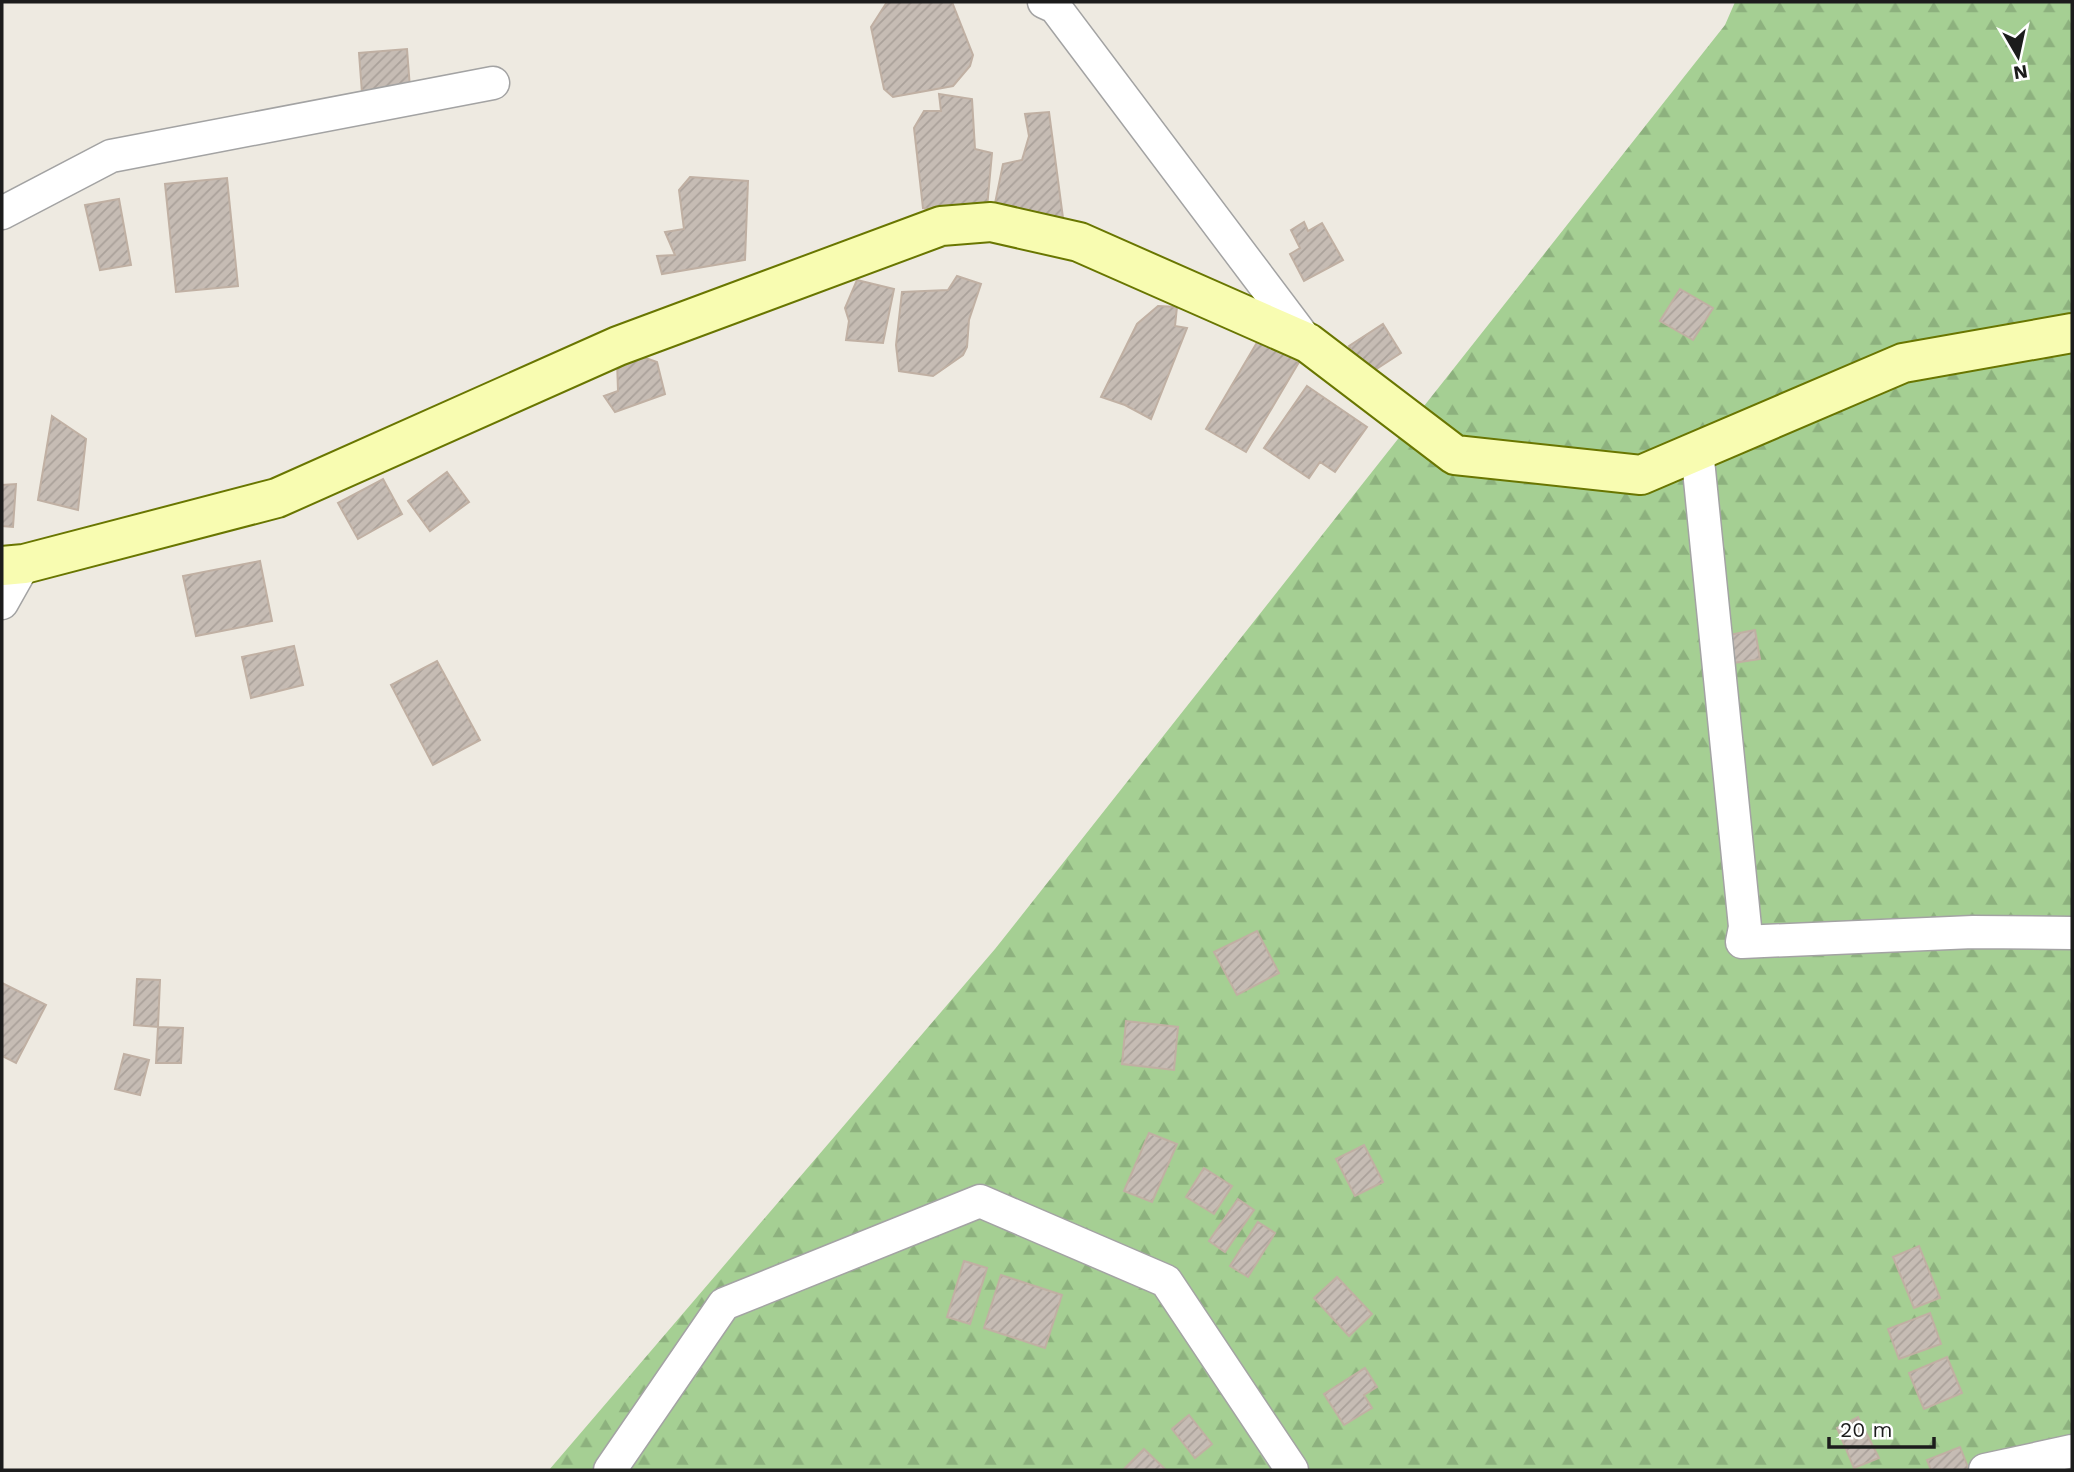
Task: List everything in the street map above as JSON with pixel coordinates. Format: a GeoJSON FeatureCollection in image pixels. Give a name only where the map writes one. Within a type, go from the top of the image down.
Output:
{"type":"FeatureCollection","features":[{"type":"Feature","properties":{"kind":"street"},"geometry":{"type":"LineString","coordinates":[[1044,2],[1055,8],[1308,343]]}},
{"type":"Feature","properties":{"kind":"street"},"geometry":{"type":"LineString","coordinates":[[2,213],[111,156],[494,83]]}},
{"type":"Feature","properties":{"kind":"street"},"geometry":{"type":"LineString","coordinates":[[2,603],[13,565],[277,498],[618,346],[941,226],[991,222],[1079,242],[1308,343],[1455,455],[1641,475],[1903,363],[2072,333]]}},
{"type":"Feature","properties":{"kind":"street"},"geometry":{"type":"LineString","coordinates":[[1697,450],[1745,927],[1742,942],[1973,932],[2072,933]]}},
{"type":"Feature","properties":{"kind":"street"},"geometry":{"type":"LineString","coordinates":[[610,1470],[724,1304],[980,1201],[1166,1281],[1292,1470]]}},
{"type":"Feature","properties":{"kind":"street"},"geometry":{"type":"LineString","coordinates":[[1985,1470],[2072,1451]]}},
{"type":"Feature","properties":{"kind":"green space"},"geometry":{"type":"Polygon","coordinates":[[[1735,2],[2072,2],[2072,1470],[549,1470],[995,949],[1725,25],[1735,2]]]}},
{"type":"Feature","properties":{"kind":"building"},"geometry":{"type":"Polygon","coordinates":[[[887,2],[952,2],[973,55],[970,66],[953,86],[893,97],[884,89],[871,27],[887,2]]]}},
{"type":"Feature","properties":{"kind":"building"},"geometry":{"type":"Polygon","coordinates":[[[407,49],[410,88],[362,93],[359,53],[407,49]]]}},
{"type":"Feature","properties":{"kind":"building"},"geometry":{"type":"Polygon","coordinates":[[[939,94],[972,99],[975,149],[992,153],[987,208],[972,215],[923,208],[914,128],[924,111],[941,111],[939,94]]]}},
{"type":"Feature","properties":{"kind":"building"},"geometry":{"type":"Polygon","coordinates":[[[1049,112],[1063,218],[993,213],[1003,164],[1022,160],[1029,136],[1025,114],[1049,112]]]}},
{"type":"Feature","properties":{"kind":"building"},"geometry":{"type":"Polygon","coordinates":[[[690,177],[748,181],[745,260],[662,274],[657,256],[675,255],[665,232],[684,229],[679,190],[690,177]]]}},
{"type":"Feature","properties":{"kind":"building"},"geometry":{"type":"Polygon","coordinates":[[[227,178],[238,286],[176,292],[165,184],[227,178]]]}},
{"type":"Feature","properties":{"kind":"building"},"geometry":{"type":"Polygon","coordinates":[[[119,199],[131,265],[100,270],[85,205],[119,199]]]}},
{"type":"Feature","properties":{"kind":"building"},"geometry":{"type":"Polygon","coordinates":[[[1304,222],[1308,231],[1322,223],[1343,260],[1304,281],[1290,254],[1300,248],[1291,230],[1304,222]]]}},
{"type":"Feature","properties":{"kind":"building"},"geometry":{"type":"Polygon","coordinates":[[[957,276],[981,284],[969,320],[967,347],[963,355],[933,376],[899,371],[896,345],[902,292],[948,290],[957,276]]]}},
{"type":"Feature","properties":{"kind":"building"},"geometry":{"type":"Polygon","coordinates":[[[857,280],[894,289],[883,343],[846,340],[849,321],[845,308],[857,280]]]}},
{"type":"Feature","properties":{"kind":"building"},"geometry":{"type":"Polygon","coordinates":[[[1680,289],[1713,308],[1693,340],[1660,321],[1680,289]]]}},
{"type":"Feature","properties":{"kind":"building"},"geometry":{"type":"Polygon","coordinates":[[[1158,306],[1177,307],[1175,326],[1187,328],[1151,419],[1125,405],[1101,397],[1137,324],[1158,306]]]}},
{"type":"Feature","properties":{"kind":"building"},"geometry":{"type":"Polygon","coordinates":[[[1383,324],[1401,353],[1367,375],[1349,346],[1383,324]]]}},
{"type":"Feature","properties":{"kind":"building"},"geometry":{"type":"Polygon","coordinates":[[[1259,339],[1299,362],[1246,452],[1206,429],[1259,339]]]}},
{"type":"Feature","properties":{"kind":"building"},"geometry":{"type":"Polygon","coordinates":[[[640,356],[657,362],[665,394],[615,412],[604,396],[618,391],[617,360],[640,356]]]}},
{"type":"Feature","properties":{"kind":"building"},"geometry":{"type":"Polygon","coordinates":[[[1307,386],[1367,427],[1335,472],[1320,462],[1309,478],[1264,448],[1307,386]]]}},
{"type":"Feature","properties":{"kind":"building"},"geometry":{"type":"Polygon","coordinates":[[[52,416],[86,439],[78,510],[38,500],[52,416]]]}},
{"type":"Feature","properties":{"kind":"building"},"geometry":{"type":"Polygon","coordinates":[[[447,472],[469,502],[430,531],[408,501],[447,472]]]}},
{"type":"Feature","properties":{"kind":"building"},"geometry":{"type":"Polygon","coordinates":[[[383,479],[402,514],[358,539],[338,503],[383,479]]]}},
{"type":"Feature","properties":{"kind":"building"},"geometry":{"type":"Polygon","coordinates":[[[16,484],[13,527],[2,526],[2,485],[16,484]]]}},
{"type":"Feature","properties":{"kind":"building"},"geometry":{"type":"Polygon","coordinates":[[[260,561],[272,621],[196,636],[183,576],[260,561]]]}},
{"type":"Feature","properties":{"kind":"building"},"geometry":{"type":"Polygon","coordinates":[[[1755,630],[1760,659],[1733,663],[1729,635],[1755,630]]]}},
{"type":"Feature","properties":{"kind":"building"},"geometry":{"type":"Polygon","coordinates":[[[294,646],[303,685],[251,698],[242,657],[294,646]]]}},
{"type":"Feature","properties":{"kind":"building"},"geometry":{"type":"Polygon","coordinates":[[[437,661],[480,740],[433,765],[391,685],[437,661]]]}},
{"type":"Feature","properties":{"kind":"building"},"geometry":{"type":"Polygon","coordinates":[[[1257,931],[1279,973],[1237,995],[1214,952],[1257,931]]]}},
{"type":"Feature","properties":{"kind":"building"},"geometry":{"type":"Polygon","coordinates":[[[137,979],[160,980],[158,1027],[134,1025],[137,979]]]}},
{"type":"Feature","properties":{"kind":"building"},"geometry":{"type":"Polygon","coordinates":[[[2,983],[46,1005],[16,1063],[2,1056],[2,983]]]}},
{"type":"Feature","properties":{"kind":"building"},"geometry":{"type":"Polygon","coordinates":[[[1126,1021],[1178,1027],[1174,1070],[1122,1064],[1126,1021]]]}},
{"type":"Feature","properties":{"kind":"building"},"geometry":{"type":"Polygon","coordinates":[[[158,1027],[183,1028],[181,1063],[156,1063],[158,1027]]]}},
{"type":"Feature","properties":{"kind":"building"},"geometry":{"type":"Polygon","coordinates":[[[124,1054],[149,1060],[140,1095],[115,1089],[124,1054]]]}},
{"type":"Feature","properties":{"kind":"building"},"geometry":{"type":"Polygon","coordinates":[[[1149,1133],[1177,1144],[1152,1202],[1124,1191],[1149,1133]]]}},
{"type":"Feature","properties":{"kind":"building"},"geometry":{"type":"Polygon","coordinates":[[[1364,1145],[1383,1182],[1355,1196],[1336,1159],[1364,1145]]]}},
{"type":"Feature","properties":{"kind":"building"},"geometry":{"type":"Polygon","coordinates":[[[1204,1168],[1232,1186],[1214,1214],[1186,1197],[1204,1168]]]}},
{"type":"Feature","properties":{"kind":"building"},"geometry":{"type":"Polygon","coordinates":[[[1238,1199],[1254,1210],[1225,1252],[1209,1241],[1238,1199]]]}},
{"type":"Feature","properties":{"kind":"building"},"geometry":{"type":"Polygon","coordinates":[[[1258,1222],[1275,1233],[1248,1277],[1230,1266],[1258,1222]]]}},
{"type":"Feature","properties":{"kind":"building"},"geometry":{"type":"Polygon","coordinates":[[[1919,1246],[1940,1298],[1914,1308],[1893,1257],[1919,1246]]]}},
{"type":"Feature","properties":{"kind":"building"},"geometry":{"type":"Polygon","coordinates":[[[964,1261],[987,1268],[970,1324],[947,1317],[964,1261]]]}},
{"type":"Feature","properties":{"kind":"building"},"geometry":{"type":"Polygon","coordinates":[[[1001,1275],[1062,1295],[1045,1348],[984,1328],[1001,1275]]]}},
{"type":"Feature","properties":{"kind":"building"},"geometry":{"type":"Polygon","coordinates":[[[1337,1277],[1372,1314],[1349,1336],[1314,1298],[1337,1277]]]}},
{"type":"Feature","properties":{"kind":"building"},"geometry":{"type":"Polygon","coordinates":[[[1930,1313],[1941,1344],[1899,1359],[1888,1329],[1930,1313]]]}},
{"type":"Feature","properties":{"kind":"building"},"geometry":{"type":"Polygon","coordinates":[[[1947,1357],[1962,1393],[1924,1409],[1909,1373],[1947,1357]]]}},
{"type":"Feature","properties":{"kind":"building"},"geometry":{"type":"Polygon","coordinates":[[[1365,1368],[1377,1387],[1364,1395],[1372,1408],[1344,1425],[1324,1394],[1365,1368]]]}},
{"type":"Feature","properties":{"kind":"building"},"geometry":{"type":"Polygon","coordinates":[[[1189,1415],[1212,1444],[1195,1458],[1172,1429],[1189,1415]]]}},
{"type":"Feature","properties":{"kind":"building"},"geometry":{"type":"Polygon","coordinates":[[[1858,1417],[1879,1458],[1854,1468],[1837,1428],[1858,1417]]]}},
{"type":"Feature","properties":{"kind":"building"},"geometry":{"type":"Polygon","coordinates":[[[1960,1447],[1969,1470],[1931,1470],[1927,1460],[1960,1447]]]}},
{"type":"Feature","properties":{"kind":"building"},"geometry":{"type":"Polygon","coordinates":[[[1144,1449],[1166,1470],[1123,1470],[1144,1449]]]}}]}
